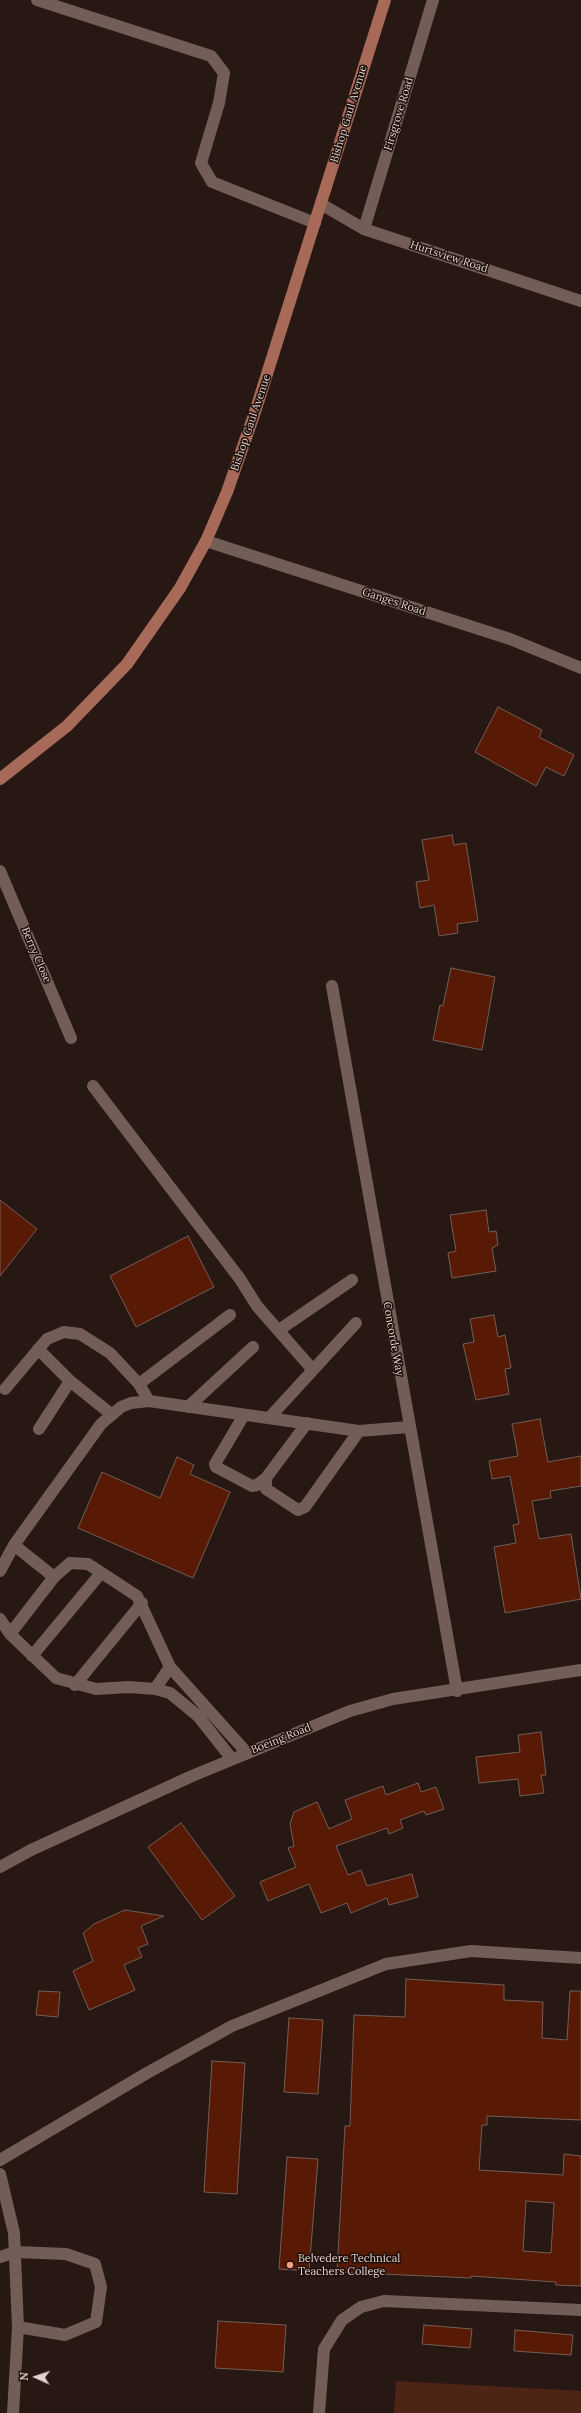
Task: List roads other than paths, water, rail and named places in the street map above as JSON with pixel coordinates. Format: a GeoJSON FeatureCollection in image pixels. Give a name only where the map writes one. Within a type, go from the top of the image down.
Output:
{"type":"FeatureCollection","features":[{"type":"Feature","properties":{"kind":"main road","name":"Bishop Gaul Avenue"},"geometry":{"type":"LineString","coordinates":[[0,779],[67,726],[127,664],[180,588],[206,541],[227,492],[315,223],[385,0]]}},
{"type":"Feature","properties":{"kind":"street"},"geometry":{"type":"LineString","coordinates":[[37,0],[211,56],[224,73],[219,104],[201,163],[212,182],[315,223]]}},
{"type":"Feature","properties":{"kind":"street","name":"Firsgrove Road"},"geometry":{"type":"LineString","coordinates":[[364,229],[433,0]]}},
{"type":"Feature","properties":{"kind":"street","name":"Hurtsview Road"},"geometry":{"type":"LineString","coordinates":[[321,204],[364,229],[581,301]]}},
{"type":"Feature","properties":{"kind":"street","name":"Ganges Road"},"geometry":{"type":"LineString","coordinates":[[206,541],[510,639],[581,668]]}},
{"type":"Feature","properties":{"kind":"street","name":"Berry Close"},"geometry":{"type":"LineString","coordinates":[[0,871],[71,1038]]}},
{"type":"Feature","properties":{"kind":"street","name":"Concorde Way"},"geometry":{"type":"LineString","coordinates":[[332,986],[457,1691]]}},
{"type":"Feature","properties":{"kind":"street"},"geometry":{"type":"LineString","coordinates":[[93,1086],[240,1279],[257,1306],[313,1370]]}},
{"type":"Feature","properties":{"kind":"street"},"geometry":{"type":"LineString","coordinates":[[279,1330],[352,1280]]}},
{"type":"Feature","properties":{"kind":"street"},"geometry":{"type":"LineString","coordinates":[[139,1384],[230,1315]]}},
{"type":"Feature","properties":{"kind":"street"},"geometry":{"type":"LineString","coordinates":[[270,1417],[356,1323]]}},
{"type":"Feature","properties":{"kind":"street"},"geometry":{"type":"LineString","coordinates":[[5,1389],[47,1339],[64,1332],[80,1334],[110,1353],[139,1384],[149,1401]]}},
{"type":"Feature","properties":{"kind":"street"},"geometry":{"type":"LineString","coordinates":[[188,1407],[253,1347]]}},
{"type":"Feature","properties":{"kind":"street"},"geometry":{"type":"LineString","coordinates":[[38,1349],[70,1381],[111,1414]]}},
{"type":"Feature","properties":{"kind":"street"},"geometry":{"type":"LineString","coordinates":[[39,1429],[70,1381]]}},
{"type":"Feature","properties":{"kind":"street"},"geometry":{"type":"LineString","coordinates":[[0,1571],[14,1545],[92,1435],[111,1414],[131,1403],[149,1401],[244,1415],[270,1417],[359,1431],[409,1427]]}},
{"type":"Feature","properties":{"kind":"street"},"geometry":{"type":"LineString","coordinates":[[244,1415],[215,1464],[216,1467],[252,1486],[257,1485],[266,1478],[307,1423]]}},
{"type":"Feature","properties":{"kind":"street"},"geometry":{"type":"LineString","coordinates":[[266,1478],[266,1489],[298,1510],[302,1510],[359,1431]]}},
{"type":"Feature","properties":{"kind":"street"},"geometry":{"type":"LineString","coordinates":[[14,1545],[54,1577]]}},
{"type":"Feature","properties":{"kind":"street"},"geometry":{"type":"LineString","coordinates":[[10,1634],[54,1577],[70,1563],[77,1562],[88,1564],[137,1596],[142,1603],[170,1667],[247,1753]]}},
{"type":"Feature","properties":{"kind":"street"},"geometry":{"type":"LineString","coordinates":[[32,1656],[101,1573]]}},
{"type":"Feature","properties":{"kind":"street"},"geometry":{"type":"LineString","coordinates":[[75,1685],[142,1603]]}},
{"type":"Feature","properties":{"kind":"street"},"geometry":{"type":"LineString","coordinates":[[0,1619],[10,1634],[56,1678],[75,1685],[96,1689],[129,1687],[155,1689],[170,1693],[198,1716],[232,1759]]}},
{"type":"Feature","properties":{"kind":"street"},"geometry":{"type":"LineString","coordinates":[[155,1689],[170,1667]]}},
{"type":"Feature","properties":{"kind":"street","name":"Boeing Road"},"geometry":{"type":"LineString","coordinates":[[0,1867],[31,1850],[232,1759],[371,1704],[581,1670]]}},
{"type":"Feature","properties":{"kind":"street"},"geometry":{"type":"LineString","coordinates":[[0,2160],[147,2073],[232,2026],[386,1964],[471,1951],[581,1958]]}},
{"type":"Feature","properties":{"kind":"street"},"geometry":{"type":"LineString","coordinates":[[0,2174],[14,2233],[18,2326],[13,2413]]}},
{"type":"Feature","properties":{"kind":"street"},"geometry":{"type":"LineString","coordinates":[[0,2257],[15,2252],[66,2254],[95,2264],[101,2287],[96,2322],[65,2335],[18,2326]]}},
{"type":"Feature","properties":{"kind":"street"},"geometry":{"type":"LineString","coordinates":[[319,2413],[324,2349],[342,2320],[361,2306],[384,2301],[581,2310]]}},
{"type":"Feature","properties":{"kind":"place","name":"Belvedere Technical Teachers College"},"geometry":{"type":"Point","coordinates":[290,2265]}}]}
